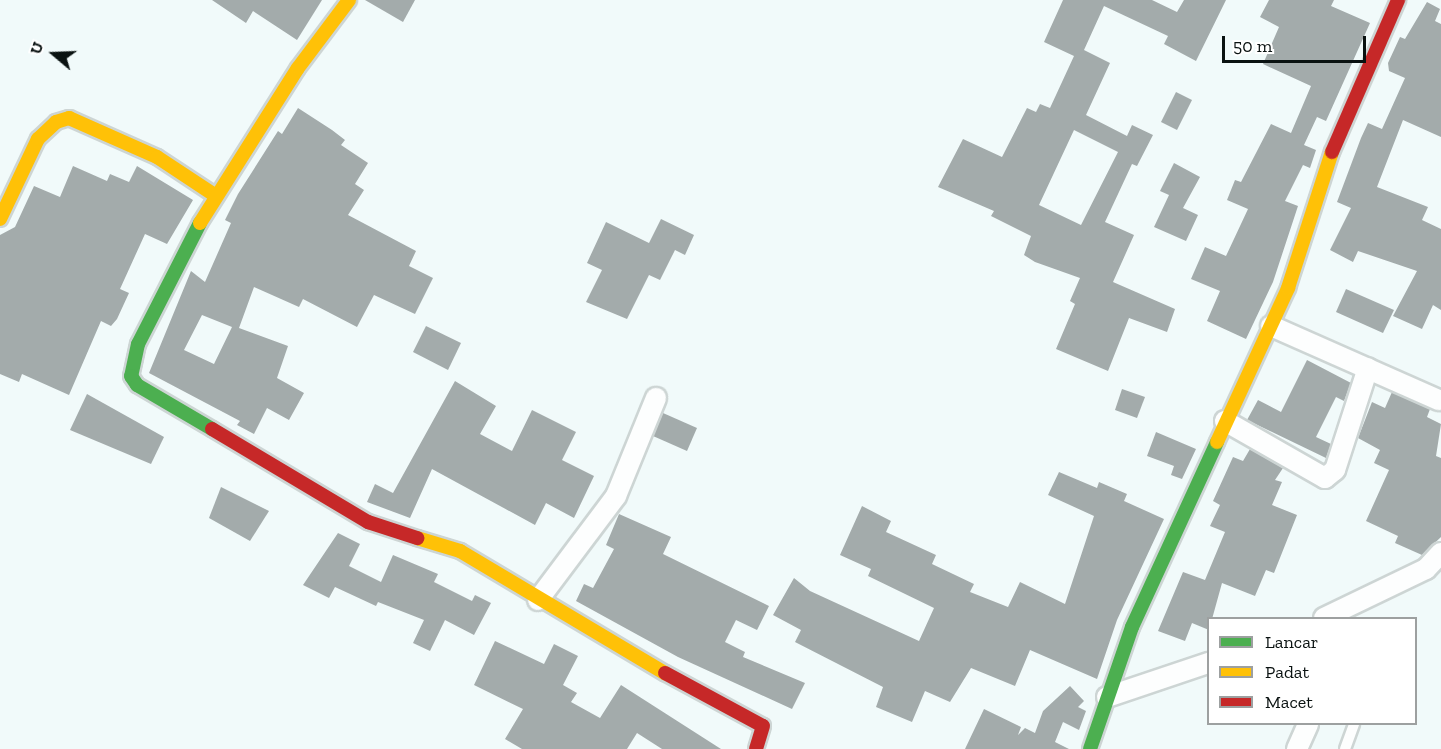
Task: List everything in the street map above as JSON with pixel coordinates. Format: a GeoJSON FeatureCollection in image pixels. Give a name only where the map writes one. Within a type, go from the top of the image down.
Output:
{"type":"FeatureCollection","features":[{"type":"Feature","properties":{"kind":"street"},"geometry":{"type":"LineString","coordinates":[[349,0],[216,196],[163,285],[138,344],[131,376],[137,385],[368,522],[460,551],[538,600],[760,722],[756,749]]}},
{"type":"Feature","properties":{"kind":"street"},"geometry":{"type":"LineString","coordinates":[[1090,749],[1132,627],[1288,288],[1337,138],[1398,0]]}},
{"type":"Feature","properties":{"kind":"street"},"geometry":{"type":"LineString","coordinates":[[0,219],[38,139],[56,122],[69,118],[157,157],[216,196]]}},
{"type":"Feature","properties":{"kind":"street"},"geometry":{"type":"LineString","coordinates":[[1271,326],[1439,400]]}},
{"type":"Feature","properties":{"kind":"street"},"geometry":{"type":"LineString","coordinates":[[1225,421],[1325,478],[1335,470],[1368,368]]}},
{"type":"Feature","properties":{"kind":"street"},"geometry":{"type":"LineString","coordinates":[[538,600],[615,496],[656,398]]}},
{"type":"Feature","properties":{"kind":"street"},"geometry":{"type":"LineString","coordinates":[[1329,617],[1355,612],[1426,569],[1441,554]]}},
{"type":"Feature","properties":{"kind":"street"},"geometry":{"type":"LineString","coordinates":[[1107,697],[1207,664]]}},
{"type":"Feature","properties":{"kind":"street"},"geometry":{"type":"LineString","coordinates":[[1297,749],[1307,725]]}},
{"type":"Feature","properties":{"kind":"lane"},"geometry":{"type":"LineString","coordinates":[[1345,749],[1353,725]]}},
{"type":"Feature","properties":{"kind":"building"},"geometry":{"type":"Polygon","coordinates":[[[212,0],[322,0],[297,40],[253,11],[246,23],[212,0]]]}},
{"type":"Feature","properties":{"kind":"building"},"geometry":{"type":"Polygon","coordinates":[[[365,0],[415,0],[403,22],[365,0]]]}},
{"type":"Feature","properties":{"kind":"building"},"geometry":{"type":"Polygon","coordinates":[[[1063,0],[1152,0],[1177,12],[1184,0],[1226,0],[1196,61],[1164,44],[1168,36],[1104,6],[1084,50],[1110,63],[1086,115],[1127,136],[1132,125],[1153,135],[1137,166],[1132,164],[1105,222],[1134,235],[1113,282],[1175,309],[1167,332],[1129,318],[1108,371],[1056,349],[1075,304],[1070,301],[1080,278],[1035,262],[1024,255],[1031,236],[991,216],[994,211],[938,187],[963,139],[1002,157],[1027,108],[1036,112],[1040,104],[1050,108],[1074,56],[1044,42],[1063,0]],[[1074,130],[1039,205],[1081,225],[1118,152],[1074,130]]]}},
{"type":"Feature","properties":{"kind":"building"},"geometry":{"type":"Polygon","coordinates":[[[1269,0],[1334,0],[1331,6],[1370,23],[1326,121],[1317,117],[1304,145],[1316,150],[1310,168],[1303,165],[1285,201],[1298,206],[1273,282],[1246,339],[1207,321],[1220,291],[1191,279],[1205,247],[1226,256],[1248,209],[1227,200],[1235,180],[1241,182],[1271,124],[1291,133],[1311,86],[1263,64],[1279,27],[1260,17],[1269,0]]]}},
{"type":"Feature","properties":{"kind":"building"},"geometry":{"type":"Polygon","coordinates":[[[1427,2],[1440,9],[1435,21],[1441,24],[1441,137],[1403,120],[1377,187],[1428,207],[1422,220],[1441,229],[1441,310],[1433,305],[1422,329],[1393,316],[1417,271],[1358,251],[1353,262],[1330,250],[1351,208],[1337,202],[1361,138],[1368,123],[1382,129],[1405,78],[1389,71],[1388,63],[1400,37],[1405,39],[1427,2]]]}},
{"type":"Feature","properties":{"kind":"building"},"geometry":{"type":"Polygon","coordinates":[[[1176,92],[1192,100],[1177,130],[1161,122],[1176,92]]]}},
{"type":"Feature","properties":{"kind":"building"},"geometry":{"type":"Polygon","coordinates":[[[298,108],[345,140],[341,145],[368,163],[355,184],[364,190],[348,215],[416,251],[409,266],[433,278],[415,314],[374,295],[357,327],[303,299],[299,307],[254,287],[239,328],[288,346],[277,378],[304,393],[289,420],[267,408],[254,434],[237,425],[240,421],[149,373],[191,271],[205,282],[231,223],[225,220],[238,194],[278,131],[282,134],[298,108]],[[202,315],[184,350],[214,364],[232,327],[202,315]]]}},
{"type":"Feature","properties":{"kind":"building"},"geometry":{"type":"Polygon","coordinates":[[[1174,163],[1200,177],[1183,208],[1198,215],[1186,241],[1154,227],[1169,195],[1160,191],[1174,163]]]}},
{"type":"Feature","properties":{"kind":"building"},"geometry":{"type":"Polygon","coordinates":[[[73,166],[107,181],[110,174],[129,182],[137,166],[193,200],[167,244],[145,234],[120,289],[129,293],[117,319],[111,326],[101,321],[69,395],[22,374],[19,382],[0,374],[0,235],[15,227],[34,186],[60,197],[73,166]]]}},
{"type":"Feature","properties":{"kind":"building"},"geometry":{"type":"Polygon","coordinates":[[[661,219],[694,235],[685,255],[675,250],[660,280],[649,275],[627,319],[586,302],[602,270],[587,263],[606,222],[649,243],[661,219]]]}},
{"type":"Feature","properties":{"kind":"building"},"geometry":{"type":"Polygon","coordinates":[[[1346,289],[1394,310],[1383,333],[1336,312],[1346,289]]]}},
{"type":"Feature","properties":{"kind":"building"},"geometry":{"type":"Polygon","coordinates":[[[426,326],[461,343],[448,370],[413,352],[426,326]]]}},
{"type":"Feature","properties":{"kind":"building"},"geometry":{"type":"Polygon","coordinates":[[[1307,360],[1351,383],[1344,401],[1336,397],[1316,437],[1331,444],[1326,458],[1247,420],[1258,400],[1281,412],[1307,360]]]}},
{"type":"Feature","properties":{"kind":"building"},"geometry":{"type":"Polygon","coordinates":[[[455,381],[496,406],[480,434],[512,451],[532,410],[576,432],[562,460],[594,476],[574,518],[546,503],[535,525],[432,469],[410,518],[367,502],[375,484],[393,493],[455,381]]]}},
{"type":"Feature","properties":{"kind":"building"},"geometry":{"type":"Polygon","coordinates":[[[1122,389],[1145,397],[1137,418],[1115,410],[1122,389]]]}},
{"type":"Feature","properties":{"kind":"building"},"geometry":{"type":"Polygon","coordinates":[[[1392,392],[1430,409],[1427,417],[1441,424],[1436,456],[1441,458],[1441,537],[1422,555],[1395,543],[1398,536],[1366,521],[1389,470],[1374,463],[1380,450],[1358,438],[1372,402],[1385,408],[1392,392]]]}},
{"type":"Feature","properties":{"kind":"building"},"geometry":{"type":"Polygon","coordinates":[[[87,394],[164,437],[151,464],[70,430],[87,394]]]}},
{"type":"Feature","properties":{"kind":"building"},"geometry":{"type":"Polygon","coordinates":[[[663,413],[697,428],[687,451],[653,436],[663,413]]]}},
{"type":"Feature","properties":{"kind":"building"},"geometry":{"type":"Polygon","coordinates":[[[1156,432],[1196,449],[1182,479],[1171,475],[1174,466],[1147,456],[1156,432]]]}},
{"type":"Feature","properties":{"kind":"building"},"geometry":{"type":"Polygon","coordinates":[[[1250,449],[1283,468],[1275,480],[1282,482],[1272,505],[1297,515],[1274,573],[1266,570],[1255,596],[1222,583],[1213,617],[1207,617],[1207,629],[1192,623],[1185,641],[1158,631],[1183,572],[1205,580],[1225,532],[1210,526],[1220,505],[1213,501],[1233,457],[1243,461],[1250,449]]]}},
{"type":"Feature","properties":{"kind":"building"},"geometry":{"type":"Polygon","coordinates":[[[1059,472],[1097,488],[1099,482],[1127,494],[1124,501],[1164,519],[1117,620],[1097,679],[1030,650],[1015,686],[971,668],[950,702],[925,691],[912,722],[876,707],[883,687],[795,642],[801,630],[773,615],[794,578],[810,591],[919,641],[934,608],[868,576],[871,569],[840,555],[862,506],[891,521],[886,532],[936,555],[932,564],[974,584],[970,592],[1008,607],[1020,582],[1065,604],[1094,516],[1048,495],[1059,472]]]}},
{"type":"Feature","properties":{"kind":"building"},"geometry":{"type":"Polygon","coordinates":[[[221,487],[269,511],[250,541],[209,518],[221,487]]]}},
{"type":"Feature","properties":{"kind":"building"},"geometry":{"type":"Polygon","coordinates":[[[619,514],[671,537],[663,554],[769,606],[757,630],[736,620],[725,642],[745,652],[743,657],[805,683],[792,709],[678,657],[576,601],[584,584],[593,588],[614,549],[606,545],[619,514]]]}},
{"type":"Feature","properties":{"kind":"building"},"geometry":{"type":"Polygon","coordinates":[[[338,533],[360,544],[349,566],[381,582],[393,555],[438,574],[434,582],[472,601],[475,595],[491,603],[474,635],[445,620],[430,651],[413,643],[424,620],[378,602],[376,606],[335,587],[329,598],[303,585],[338,533]]]}},
{"type":"Feature","properties":{"kind":"building"},"geometry":{"type":"Polygon","coordinates":[[[495,641],[544,664],[554,644],[578,656],[563,685],[577,693],[571,702],[600,718],[621,685],[721,749],[662,749],[637,733],[627,749],[522,749],[505,739],[523,709],[474,685],[495,641]]]}},
{"type":"Feature","properties":{"kind":"building"},"geometry":{"type":"Polygon","coordinates":[[[1070,686],[1084,701],[1078,707],[1086,711],[1079,730],[1063,722],[1055,742],[1069,749],[965,749],[984,709],[1021,727],[1018,735],[1025,728],[1035,733],[1043,711],[1070,686]]]}},
{"type":"Feature","properties":{"kind":"traffic: fast"},"geometry":{"type":"LineString","coordinates":[[200,223],[138,344],[131,376],[137,385],[212,429]]}},
{"type":"Feature","properties":{"kind":"traffic: fast"},"geometry":{"type":"LineString","coordinates":[[1090,749],[1132,627],[1217,442]]}},
{"type":"Feature","properties":{"kind":"traffic: slow"},"geometry":{"type":"LineString","coordinates":[[200,223],[298,68],[349,0]]}},
{"type":"Feature","properties":{"kind":"traffic: slow"},"geometry":{"type":"LineString","coordinates":[[0,219],[38,139],[56,122],[69,118],[157,157],[216,196]]}},
{"type":"Feature","properties":{"kind":"traffic: slow"},"geometry":{"type":"LineString","coordinates":[[1217,442],[1288,288],[1332,152]]}},
{"type":"Feature","properties":{"kind":"traffic: slow"},"geometry":{"type":"LineString","coordinates":[[417,538],[460,551],[665,673]]}},
{"type":"Feature","properties":{"kind":"traffic: jam"},"geometry":{"type":"LineString","coordinates":[[1332,152],[1398,0]]}},
{"type":"Feature","properties":{"kind":"traffic: jam"},"geometry":{"type":"LineString","coordinates":[[212,429],[368,522],[417,538]]}},
{"type":"Feature","properties":{"kind":"traffic: jam"},"geometry":{"type":"LineString","coordinates":[[665,673],[763,726],[756,749]]}}]}
